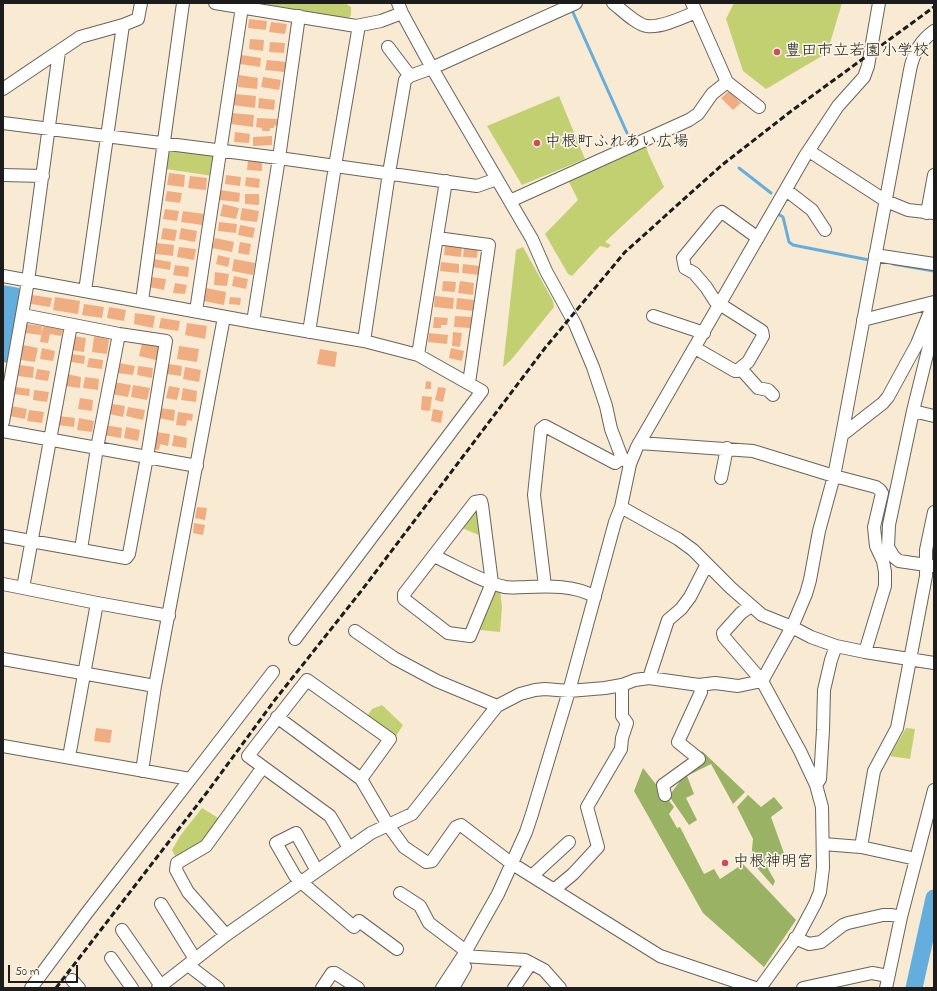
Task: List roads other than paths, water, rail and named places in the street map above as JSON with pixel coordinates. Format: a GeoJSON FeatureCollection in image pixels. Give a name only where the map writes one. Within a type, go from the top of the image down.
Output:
{"type":"FeatureCollection","features":[{"type":"Feature","properties":{"kind":"street"},"geometry":{"type":"LineString","coordinates":[[3,89],[80,37],[123,25],[138,19],[141,3]]}},
{"type":"Feature","properties":{"kind":"street"},"geometry":{"type":"LineString","coordinates":[[142,301],[183,3]]}},
{"type":"Feature","properties":{"kind":"street"},"geometry":{"type":"LineString","coordinates":[[215,3],[356,26],[381,21],[400,8],[432,68],[535,245],[546,271],[575,324],[593,367],[606,406],[611,429],[626,461]]}},
{"type":"Feature","properties":{"kind":"street"},"geometry":{"type":"LineString","coordinates":[[364,341],[389,173],[405,80],[410,76],[432,68],[576,3]]}},
{"type":"Feature","properties":{"kind":"street"},"geometry":{"type":"LineString","coordinates":[[613,3],[634,20],[647,26],[660,25],[694,8],[727,82],[759,107]]}},
{"type":"Feature","properties":{"kind":"street"},"geometry":{"type":"LineString","coordinates":[[453,988],[467,954],[498,894],[526,832],[532,814],[621,507],[626,461],[639,443],[704,333],[719,304],[809,151],[838,106],[864,77],[868,66],[879,3]]}},
{"type":"Feature","properties":{"kind":"street"},"geometry":{"type":"LineString","coordinates":[[196,311],[242,7]]}},
{"type":"Feature","properties":{"kind":"street"},"geometry":{"type":"LineString","coordinates":[[253,322],[279,158],[299,16]]}},
{"type":"Feature","properties":{"kind":"street"},"geometry":{"type":"LineString","coordinates":[[85,291],[123,25]]}},
{"type":"Feature","properties":{"kind":"street"},"geometry":{"type":"LineString","coordinates":[[309,332],[358,31],[356,26]]}},
{"type":"Feature","properties":{"kind":"street"},"geometry":{"type":"LineString","coordinates":[[162,985],[226,935],[349,848],[371,833],[412,814],[497,706],[520,694],[545,689],[568,692],[622,685],[635,680],[649,678],[699,685],[715,683],[738,686],[762,681],[792,627],[810,580],[819,531],[834,476],[912,62],[920,44],[934,31]]}},
{"type":"Feature","properties":{"kind":"street"},"geometry":{"type":"LineString","coordinates":[[388,47],[410,76]]}},
{"type":"Feature","properties":{"kind":"street"},"geometry":{"type":"LineString","coordinates":[[3,422],[23,315],[50,130],[59,52]]}},
{"type":"Feature","properties":{"kind":"street"},"geometry":{"type":"LineString","coordinates":[[510,201],[689,120],[698,114],[712,94],[727,82]]}},
{"type":"Feature","properties":{"kind":"street"},"geometry":{"type":"LineString","coordinates":[[3,123],[279,158],[478,186],[497,179]]}},
{"type":"Feature","properties":{"kind":"street"},"geometry":{"type":"LineString","coordinates":[[809,151],[886,202],[908,210],[930,213],[934,175]]}},
{"type":"Feature","properties":{"kind":"street"},"geometry":{"type":"LineString","coordinates":[[3,175],[43,176]]}},
{"type":"Feature","properties":{"kind":"street"},"geometry":{"type":"LineString","coordinates":[[418,355],[446,182]]}},
{"type":"Feature","properties":{"kind":"street"},"geometry":{"type":"LineString","coordinates":[[786,190],[812,210],[825,230]]}},
{"type":"Feature","properties":{"kind":"street"},"geometry":{"type":"LineString","coordinates":[[695,348],[735,370],[741,369],[748,362],[763,336],[763,333],[715,301],[694,273],[685,268],[683,258],[722,212],[758,238]]}},
{"type":"Feature","properties":{"kind":"street"},"geometry":{"type":"LineString","coordinates":[[437,238],[489,246],[469,383]]}},
{"type":"Feature","properties":{"kind":"street"},"geometry":{"type":"LineString","coordinates":[[875,255],[934,264]]}},
{"type":"Feature","properties":{"kind":"street"},"geometry":{"type":"LineString","coordinates":[[3,276],[364,341],[418,355],[482,391],[295,639]]}},
{"type":"Feature","properties":{"kind":"street"},"geometry":{"type":"LineString","coordinates":[[863,320],[934,302]]}},
{"type":"Feature","properties":{"kind":"street"},"geometry":{"type":"LineString","coordinates":[[842,435],[888,398],[917,344],[934,302]]}},
{"type":"Feature","properties":{"kind":"street"},"geometry":{"type":"LineString","coordinates":[[3,536],[126,558],[129,554],[147,457],[166,341],[119,334],[23,315]]}},
{"type":"Feature","properties":{"kind":"street"},"geometry":{"type":"LineString","coordinates":[[652,316],[704,333]]}},
{"type":"Feature","properties":{"kind":"street"},"geometry":{"type":"LineString","coordinates":[[142,771],[155,686],[224,317]]}},
{"type":"Feature","properties":{"kind":"street"},"geometry":{"type":"LineString","coordinates":[[23,588],[71,325]]}},
{"type":"Feature","properties":{"kind":"street"},"geometry":{"type":"LineString","coordinates":[[930,565],[899,561],[888,547],[889,525],[913,411],[934,326]]}},
{"type":"Feature","properties":{"kind":"street"},"geometry":{"type":"LineString","coordinates":[[81,549],[97,448],[119,334]]}},
{"type":"Feature","properties":{"kind":"street"},"geometry":{"type":"LineString","coordinates":[[741,369],[758,388],[768,390],[773,395]]}},
{"type":"Feature","properties":{"kind":"street"},"geometry":{"type":"LineString","coordinates":[[913,411],[934,416]]}},
{"type":"Feature","properties":{"kind":"street"},"geometry":{"type":"LineString","coordinates":[[546,586],[534,495],[541,428],[545,426],[615,463],[626,461]]}},
{"type":"Feature","properties":{"kind":"street"},"geometry":{"type":"LineString","coordinates":[[3,431],[197,466]]}},
{"type":"Feature","properties":{"kind":"street"},"geometry":{"type":"LineString","coordinates":[[639,443],[753,451],[834,476],[876,487],[880,490],[882,494],[874,527],[876,546],[883,561],[885,586],[865,652]]}},
{"type":"Feature","properties":{"kind":"street"},"geometry":{"type":"LineString","coordinates":[[721,478],[727,448]]}},
{"type":"Feature","properties":{"kind":"street"},"geometry":{"type":"LineString","coordinates":[[481,501],[492,583],[470,636],[448,633],[403,597],[475,502],[481,501]]}},
{"type":"Feature","properties":{"kind":"street"},"geometry":{"type":"LineString","coordinates":[[621,507],[678,539],[693,550],[762,615],[792,627],[811,637],[836,646],[934,663]]}},
{"type":"Feature","properties":{"kind":"street"},"geometry":{"type":"LineString","coordinates":[[860,847],[874,770],[897,728],[926,576],[930,565],[926,550],[934,512]]}},
{"type":"Feature","properties":{"kind":"street"},"geometry":{"type":"LineString","coordinates":[[434,556],[492,583],[506,587],[546,586],[576,589],[590,593],[595,597]]}},
{"type":"Feature","properties":{"kind":"street"},"geometry":{"type":"LineString","coordinates":[[649,678],[668,620],[681,610],[690,597],[707,564]]}},
{"type":"Feature","properties":{"kind":"street"},"geometry":{"type":"LineString","coordinates":[[3,584],[169,616]]}},
{"type":"Feature","properties":{"kind":"street"},"geometry":{"type":"LineString","coordinates":[[70,758],[97,603]]}},
{"type":"Feature","properties":{"kind":"street"},"geometry":{"type":"LineString","coordinates":[[751,606],[741,613],[723,633],[724,637],[762,681],[800,751],[816,785],[822,807],[823,844],[823,868],[820,892],[815,904],[795,938],[760,988]]}},
{"type":"Feature","properties":{"kind":"street"},"geometry":{"type":"LineString","coordinates":[[355,631],[394,658],[437,681],[497,706]]}},
{"type":"Feature","properties":{"kind":"street"},"geometry":{"type":"LineString","coordinates":[[816,785],[820,779],[824,730],[824,690],[836,646]]}},
{"type":"Feature","properties":{"kind":"street"},"geometry":{"type":"LineString","coordinates":[[3,659],[155,686]]}},
{"type":"Feature","properties":{"kind":"street"},"geometry":{"type":"LineString","coordinates":[[31,988],[273,672]]}},
{"type":"Feature","properties":{"kind":"street"},"geometry":{"type":"LineString","coordinates":[[349,848],[330,816],[248,756],[307,680],[390,739],[361,779]]}},
{"type":"Feature","properties":{"kind":"street"},"geometry":{"type":"LineString","coordinates":[[554,889],[573,874],[598,847],[587,807],[621,749],[622,738],[627,723],[622,716],[622,685]]}},
{"type":"Feature","properties":{"kind":"street"},"geometry":{"type":"LineString","coordinates":[[665,795],[664,785],[699,759],[678,742],[701,692],[699,685]]}},
{"type":"Feature","properties":{"kind":"street"},"geometry":{"type":"LineString","coordinates":[[277,717],[361,779],[388,825],[404,847],[426,862],[432,861],[456,827],[461,826],[511,863],[533,875],[660,956],[755,988]]}},
{"type":"Feature","properties":{"kind":"street"},"geometry":{"type":"LineString","coordinates":[[3,746],[190,779]]}},
{"type":"Feature","properties":{"kind":"street"},"geometry":{"type":"LineString","coordinates":[[226,935],[188,892],[176,870],[177,863],[206,846],[263,767]]}},
{"type":"Feature","properties":{"kind":"street"},"geometry":{"type":"LineString","coordinates":[[886,988],[901,917],[934,790]]}},
{"type":"Feature","properties":{"kind":"street"},"geometry":{"type":"LineString","coordinates":[[318,870],[296,833],[276,843],[300,882],[354,927],[359,921],[397,949]]}},
{"type":"Feature","properties":{"kind":"street"},"geometry":{"type":"LineString","coordinates":[[533,875],[569,842]]}},
{"type":"Feature","properties":{"kind":"street"},"geometry":{"type":"LineString","coordinates":[[823,844],[860,847],[916,859]]}},
{"type":"Feature","properties":{"kind":"street"},"geometry":{"type":"LineString","coordinates":[[400,893],[420,906],[429,923],[462,948],[467,954],[525,960],[544,970],[560,988]]}},
{"type":"Feature","properties":{"kind":"street"},"geometry":{"type":"LineString","coordinates":[[161,904],[192,962],[218,988]]}},
{"type":"Feature","properties":{"kind":"street"},"geometry":{"type":"LineString","coordinates":[[795,938],[809,944],[822,942],[843,924],[883,915],[901,917]]}},
{"type":"Feature","properties":{"kind":"street"},"geometry":{"type":"LineString","coordinates":[[122,930],[162,985],[177,988]]}},
{"type":"Feature","properties":{"kind":"street"},"geometry":{"type":"LineString","coordinates":[[442,988],[467,954]]}},
{"type":"Feature","properties":{"kind":"street"},"geometry":{"type":"LineString","coordinates":[[111,958],[132,988]]}},
{"type":"Feature","properties":{"kind":"street"},"geometry":{"type":"LineString","coordinates":[[514,988],[531,963]]}},
{"type":"Feature","properties":{"kind":"street"},"geometry":{"type":"LineString","coordinates":[[322,988],[332,973],[335,973],[358,988]]}},
{"type":"Feature","properties":{"kind":"street"},"geometry":{"type":"LineString","coordinates":[[803,988],[872,973],[888,976]]}},
{"type":"Feature","properties":{"kind":"water"},"geometry":{"type":"Polygon","coordinates":[[[3,285],[19,288],[23,294],[9,363],[3,362],[3,285]]]}},
{"type":"Feature","properties":{"kind":"waterway"},"geometry":{"type":"LineString","coordinates":[[571,8],[627,133]]}},
{"type":"Feature","properties":{"kind":"waterway"},"geometry":{"type":"LineString","coordinates":[[739,168],[771,193]]}},
{"type":"Feature","properties":{"kind":"waterway"},"geometry":{"type":"LineString","coordinates":[[778,214],[783,217],[789,242],[793,245],[869,260]]}},
{"type":"Feature","properties":{"kind":"waterway"},"geometry":{"type":"LineString","coordinates":[[893,264],[934,271]]}},
{"type":"Feature","properties":{"kind":"waterway"},"geometry":{"type":"LineString","coordinates":[[914,988],[934,898]]}},
{"type":"Feature","properties":{"kind":"railway"},"geometry":{"type":"LineString","coordinates":[[56,988],[208,791],[274,701],[362,590],[545,348],[625,252],[722,165],[790,112],[934,7]]}},
{"type":"Feature","properties":{"kind":"place","name":"豊田市立若園小学校"},"geometry":{"type":"Point","coordinates":[777,52]}},
{"type":"Feature","properties":{"kind":"place","name":"中根町ふれあい広場"},"geometry":{"type":"Point","coordinates":[537,143]}},
{"type":"Feature","properties":{"kind":"place","name":"中根神明宮"},"geometry":{"type":"Point","coordinates":[725,863]}}]}
